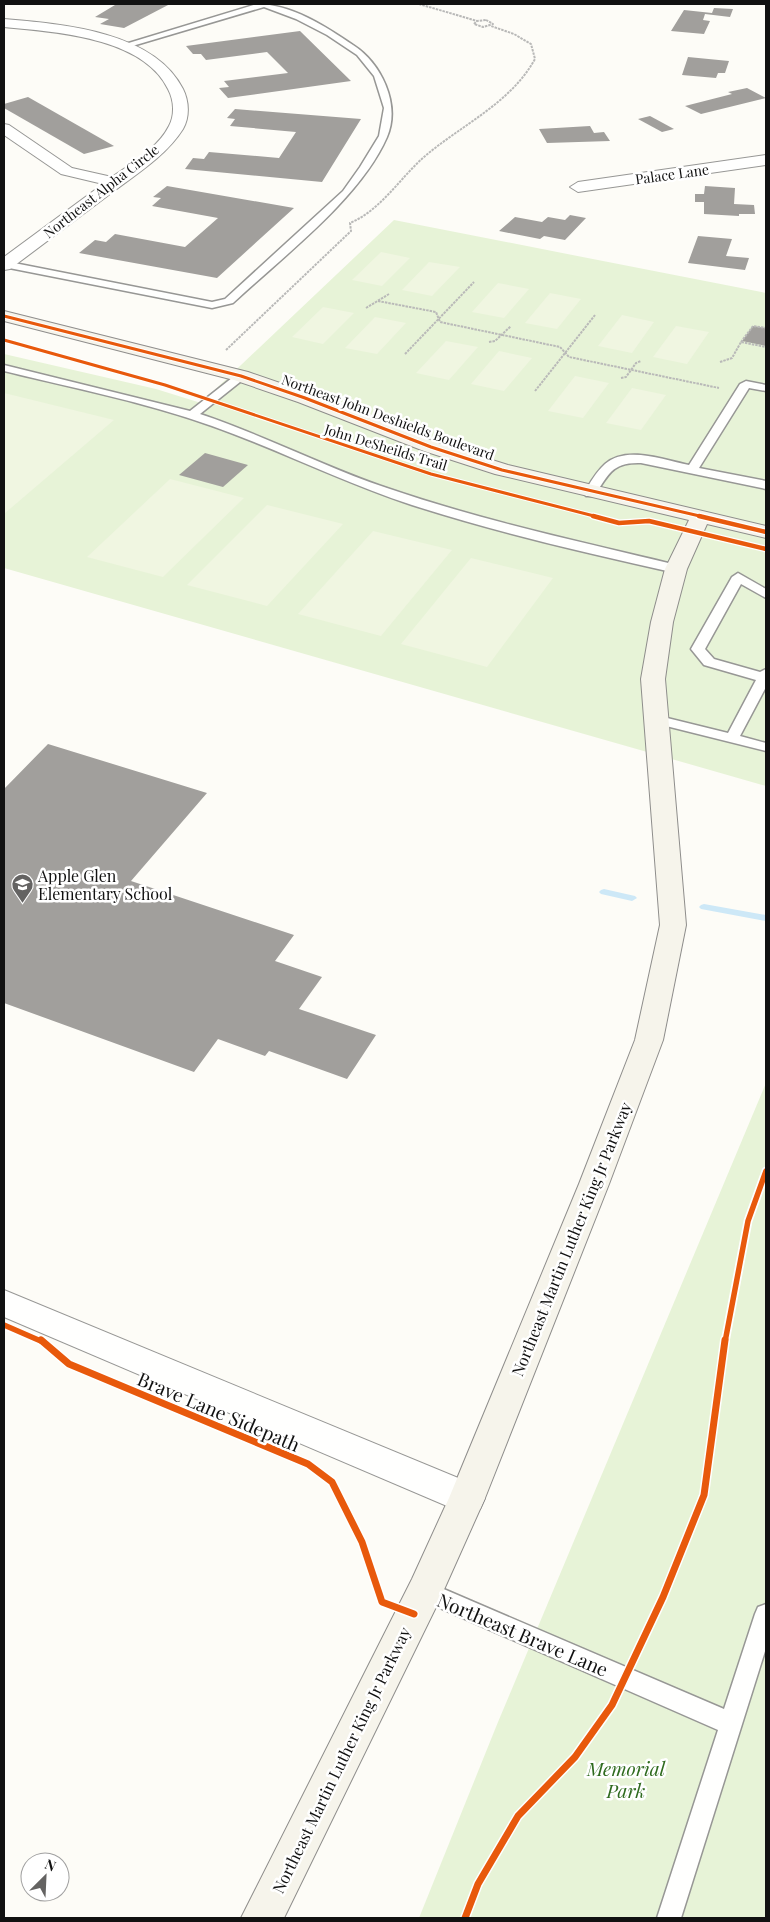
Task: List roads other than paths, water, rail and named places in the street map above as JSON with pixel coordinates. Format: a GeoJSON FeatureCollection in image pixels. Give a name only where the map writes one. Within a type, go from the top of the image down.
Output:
{"type":"FeatureCollection","features":[{"type":"Feature","properties":{"kind":"street","name":"Northeast Alpha Circle"},"geometry":{"type":"LineString","coordinates":[[4,23],[43,25],[126,45],[168,72],[176,84],[180,102],[179,123],[169,137],[148,158],[4,265]]}},
{"type":"Feature","properties":{"kind":"street"},"geometry":{"type":"LineString","coordinates":[[4,128],[67,171],[114,182]]}},
{"type":"Feature","properties":{"kind":"street","name":"Palace Lane"},"geometry":{"type":"LineString","coordinates":[[578,187],[766,160]]}},
{"type":"Feature","properties":{"kind":"street","name":"Northeast John Deshields Boulevard"},"geometry":{"type":"LineString","coordinates":[[4,316],[241,376],[305,398],[440,450],[502,470],[590,493],[766,532]]}},
{"type":"Feature","properties":{"kind":"street","name":"Northeast Martin Luther King Jr Parkway"},"geometry":{"type":"LineString","coordinates":[[262,1918],[425,1591],[467,1498],[594,1184],[649,1040],[673,925],[654,679],[662,622],[676,569],[700,518]]}},
{"type":"Feature","properties":{"kind":"street"},"geometry":{"type":"LineString","coordinates":[[4,1302],[467,1498]]}},
{"type":"Feature","properties":{"kind":"lane"},"geometry":{"type":"LineString","coordinates":[[4,265],[212,305],[229,301],[346,193],[383,136],[388,108],[378,76],[360,53],[330,33],[299,17],[262,4],[126,45]]}},
{"type":"Feature","properties":{"kind":"lane"},"geometry":{"type":"LineString","coordinates":[[4,368],[129,397],[192,415],[380,489],[465,517],[561,544],[676,569]]}},
{"type":"Feature","properties":{"kind":"lane"},"geometry":{"type":"LineString","coordinates":[[192,415],[241,376]]}},
{"type":"Feature","properties":{"kind":"lane"},"geometry":{"type":"LineString","coordinates":[[692,470],[746,384],[766,388]]}},
{"type":"Feature","properties":{"kind":"lane"},"geometry":{"type":"LineString","coordinates":[[590,493],[609,465],[622,458],[641,459],[766,485]]}},
{"type":"Feature","properties":{"kind":"lane"},"geometry":{"type":"LineString","coordinates":[[732,738],[765,676],[709,662],[698,649],[738,577],[766,594]]}},
{"type":"Feature","properties":{"kind":"lane"},"geometry":{"type":"LineString","coordinates":[[656,719],[766,747]]}},
{"type":"Feature","properties":{"kind":"lane","name":"Northeast Brave Lane"},"geometry":{"type":"LineString","coordinates":[[425,1591],[731,1724]]}},
{"type":"Feature","properties":{"kind":"lane"},"geometry":{"type":"LineString","coordinates":[[669,1918],[766,1614]]}},
{"type":"Feature","properties":{"kind":"waterway"},"geometry":{"type":"LineString","coordinates":[[604,892],[632,898]]}},
{"type":"Feature","properties":{"kind":"waterway"},"geometry":{"type":"LineString","coordinates":[[704,907],[766,918]]}},
{"type":"Feature","properties":{"kind":"place","name":"Apple Glen Elementary School"},"geometry":{"type":"Point","coordinates":[22,903]}},
{"type":"Feature","properties":{"kind":"park label","name":"Memorial Park"},"geometry":{"type":"Point","coordinates":[626,1779]}}]}
